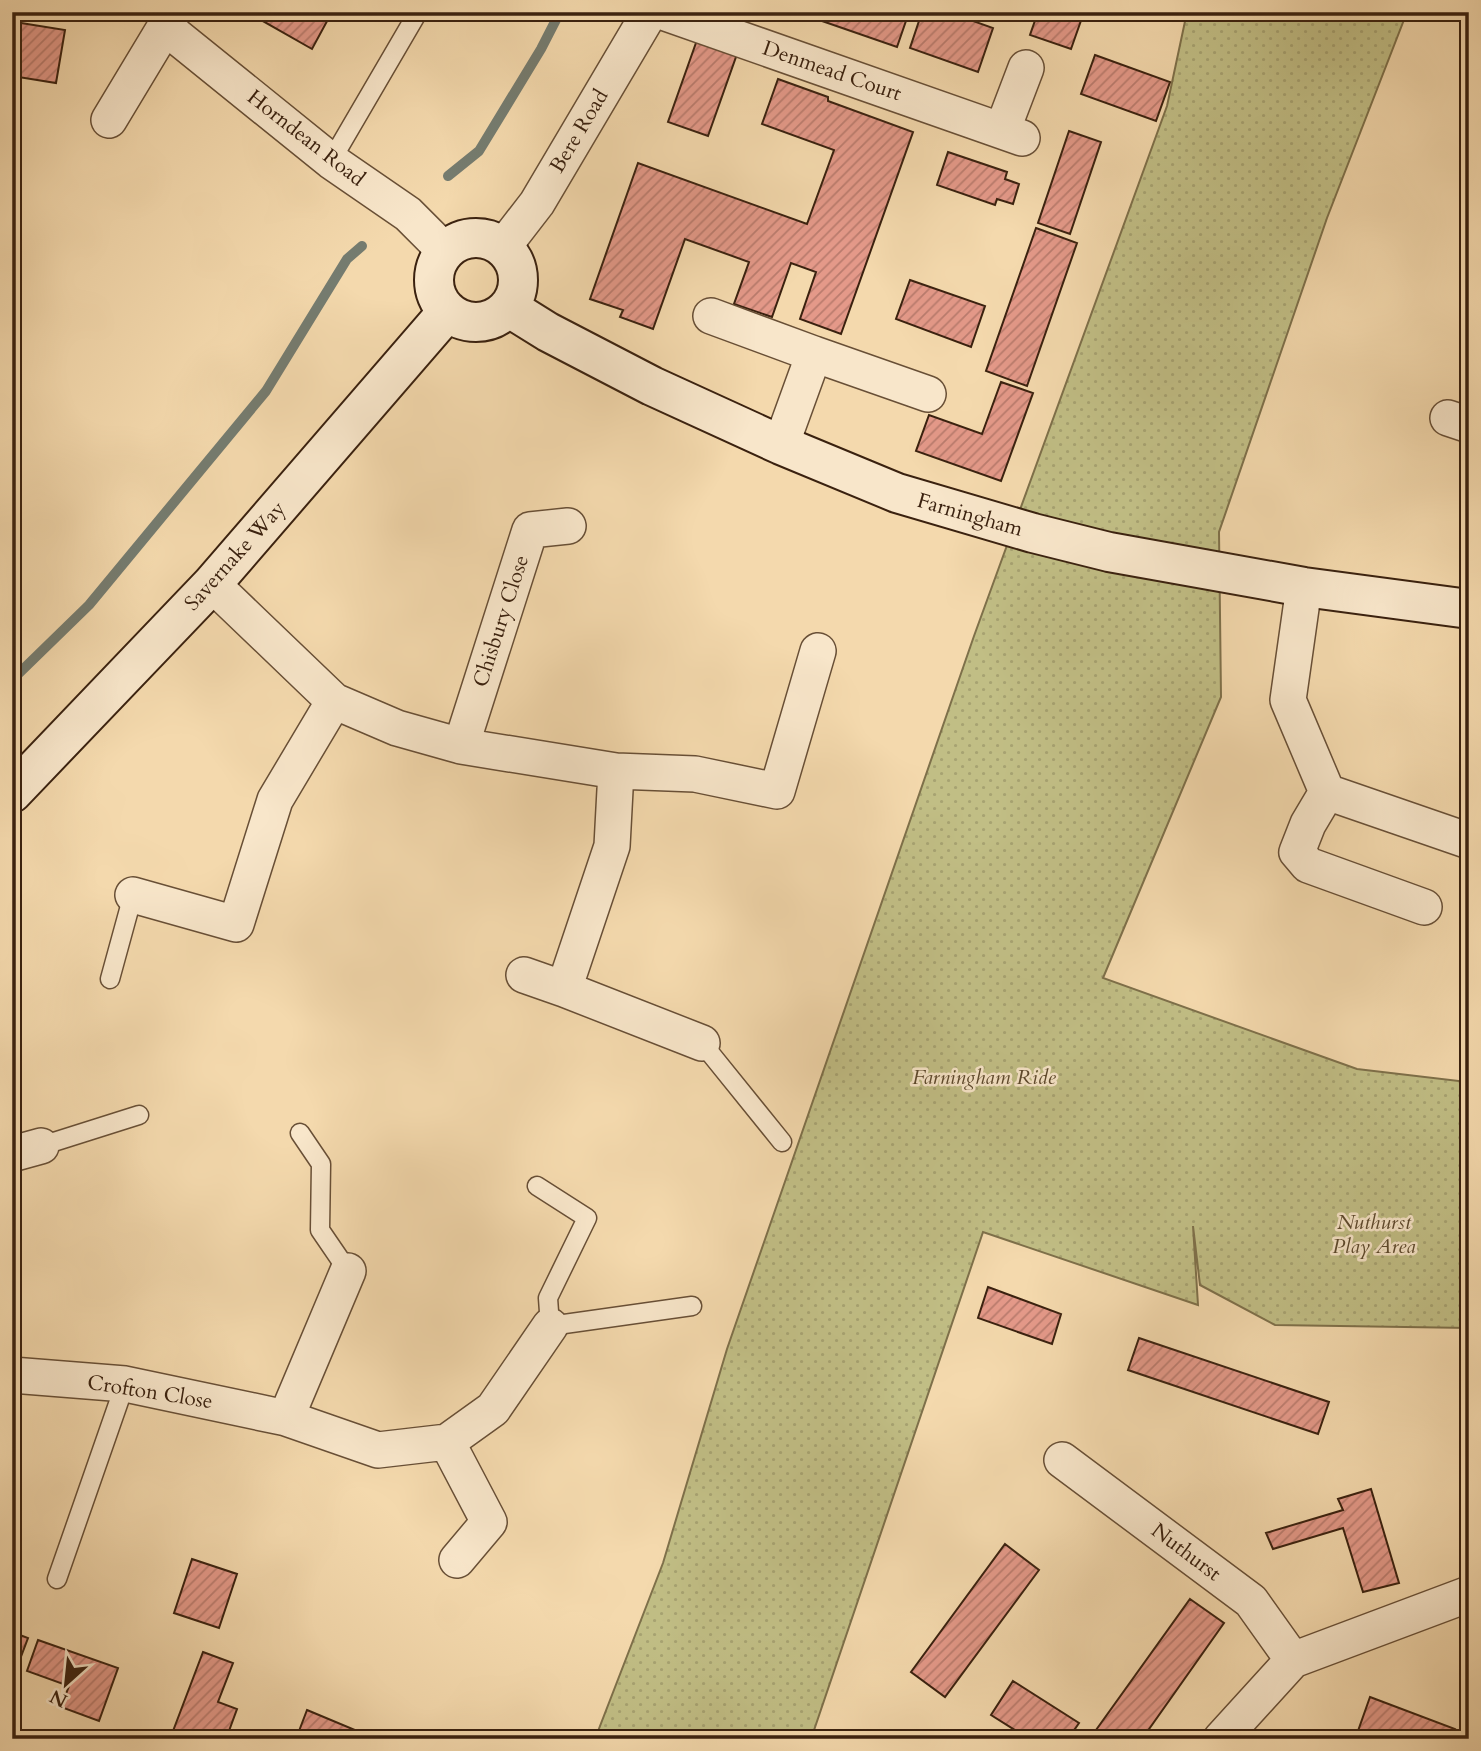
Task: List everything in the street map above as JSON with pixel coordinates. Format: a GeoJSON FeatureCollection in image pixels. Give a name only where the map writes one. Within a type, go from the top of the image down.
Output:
{"type":"FeatureCollection","features":[{"type":"Feature","properties":{"kind":"street","name":"Bere Road"},"geometry":{"type":"LineString","coordinates":[[503,247],[537,203],[650,12]]}},
{"type":"Feature","properties":{"kind":"street","name":"Denmead Court"},"geometry":{"type":"LineString","coordinates":[[663,12],[1012,134],[1026,68]]}},
{"type":"Feature","properties":{"kind":"street","name":"Horndean Road"},"geometry":{"type":"LineString","coordinates":[[109,120],[169,20],[331,161],[408,214],[445,251]]}},
{"type":"Feature","properties":{"kind":"street"},"geometry":{"type":"LineString","coordinates":[[480,238],[503,247],[512,257],[517,269],[515,296],[508,307],[498,316],[486,321],[472,322],[459,319],[448,311],[440,301],[434,275],[445,251],[455,243],[480,238]]}},
{"type":"Feature","properties":{"kind":"street","name":"Farningham"},"geometry":{"type":"LineString","coordinates":[[508,307],[548,332],[652,386],[781,445],[897,493],[1109,552],[1304,587],[1469,608]]}},
{"type":"Feature","properties":{"kind":"street","name":"Savernake Way"},"geometry":{"type":"LineString","coordinates":[[12,793],[212,584],[448,311]]}},
{"type":"Feature","properties":{"kind":"street"},"geometry":{"type":"LineString","coordinates":[[712,316],[928,394]]}},
{"type":"Feature","properties":{"kind":"street"},"geometry":{"type":"LineString","coordinates":[[781,445],[814,354]]}},
{"type":"Feature","properties":{"kind":"street","name":"Chisbury Close"},"geometry":{"type":"LineString","coordinates":[[461,747],[530,530],[568,526]]}},
{"type":"Feature","properties":{"kind":"street"},"geometry":{"type":"LineString","coordinates":[[212,584],[334,701],[397,728],[461,747],[616,771],[695,774],[777,791],[818,651]]}},
{"type":"Feature","properties":{"kind":"street"},"geometry":{"type":"LineString","coordinates":[[1304,587],[1288,701],[1327,792],[1469,841]]}},
{"type":"Feature","properties":{"kind":"street"},"geometry":{"type":"LineString","coordinates":[[133,895],[245,927],[275,800],[334,701]]}},
{"type":"Feature","properties":{"kind":"street"},"geometry":{"type":"LineString","coordinates":[[564,989],[612,846],[616,771]]}},
{"type":"Feature","properties":{"kind":"street"},"geometry":{"type":"LineString","coordinates":[[1327,792],[1308,824],[1297,852],[1302,858],[1308,865],[1423,907]]}},
{"type":"Feature","properties":{"kind":"street"},"geometry":{"type":"LineString","coordinates":[[524,975],[702,1043]]}},
{"type":"Feature","properties":{"kind":"street"},"geometry":{"type":"LineString","coordinates":[[286,1418],[348,1271]]}},
{"type":"Feature","properties":{"kind":"street","name":"Crofton Close"},"geometry":{"type":"LineString","coordinates":[[12,1375],[125,1384],[286,1418],[378,1450],[447,1442],[493,1409],[550,1326]]}},
{"type":"Feature","properties":{"kind":"street"},"geometry":{"type":"LineString","coordinates":[[447,1442],[489,1522],[457,1560]]}},
{"type":"Feature","properties":{"kind":"street","name":"Nuthurst"},"geometry":{"type":"LineString","coordinates":[[1062,1460],[1251,1601],[1293,1660]]}},
{"type":"Feature","properties":{"kind":"street"},"geometry":{"type":"LineString","coordinates":[[1221,1739],[1293,1660],[1469,1594]]}},
{"type":"Feature","properties":{"kind":"lane"},"geometry":{"type":"LineString","coordinates":[[331,161],[418,12]]}},
{"type":"Feature","properties":{"kind":"lane"},"geometry":{"type":"LineString","coordinates":[[110,979],[133,895]]}},
{"type":"Feature","properties":{"kind":"lane"},"geometry":{"type":"LineString","coordinates":[[702,1043],[782,1142]]}},
{"type":"Feature","properties":{"kind":"lane"},"geometry":{"type":"LineString","coordinates":[[27,1150],[138,1115]]}},
{"type":"Feature","properties":{"kind":"lane"},"geometry":{"type":"LineString","coordinates":[[300,1133],[321,1164],[320,1230],[348,1271]]}},
{"type":"Feature","properties":{"kind":"lane"},"geometry":{"type":"LineString","coordinates":[[537,1186],[587,1217],[548,1298],[550,1326],[692,1306]]}},
{"type":"Feature","properties":{"kind":"lane"},"geometry":{"type":"LineString","coordinates":[[57,1579],[125,1384]]}},
{"type":"Feature","properties":{"kind":"green space","name":"Farningham Ride"},"geometry":{"type":"Polygon","coordinates":[[[1187,12],[1407,12],[1327,218],[1219,532],[1221,697],[1103,978],[1357,1069],[1467,1082],[1469,1080],[1469,1328],[1275,1325],[1200,1285],[1193,1226],[1198,1305],[983,1232],[811,1739],[595,1739],[663,1563],[727,1349],[974,636],[1167,106],[1187,12]]]}},
{"type":"Feature","properties":{"kind":"building"},"geometry":{"type":"Polygon","coordinates":[[[247,12],[332,12],[312,49],[247,12]]]}},
{"type":"Feature","properties":{"kind":"building"},"geometry":{"type":"Polygon","coordinates":[[[796,12],[901,12],[908,15],[897,47],[796,12]]]}},
{"type":"Feature","properties":{"kind":"building"},"geometry":{"type":"Polygon","coordinates":[[[922,12],[948,12],[993,28],[978,72],[910,48],[922,12]]]}},
{"type":"Feature","properties":{"kind":"building"},"geometry":{"type":"Polygon","coordinates":[[[1038,12],[1084,12],[1071,49],[1030,35],[1038,12]]]}},
{"type":"Feature","properties":{"kind":"building"},"geometry":{"type":"Polygon","coordinates":[[[21,23],[65,30],[56,83],[12,76],[21,23]]]}},
{"type":"Feature","properties":{"kind":"building"},"geometry":{"type":"Polygon","coordinates":[[[697,40],[737,54],[708,136],[668,122],[697,40]]]}},
{"type":"Feature","properties":{"kind":"building"},"geometry":{"type":"Polygon","coordinates":[[[1095,55],[1170,82],[1156,121],[1081,94],[1095,55]]]}},
{"type":"Feature","properties":{"kind":"building"},"geometry":{"type":"Polygon","coordinates":[[[778,79],[828,97],[828,101],[913,132],[841,334],[800,319],[816,272],[791,263],[772,317],[734,304],[749,262],[685,239],[653,329],[620,317],[623,310],[590,299],[638,163],[807,224],[834,150],[762,124],[778,79]]]}},
{"type":"Feature","properties":{"kind":"building"},"geometry":{"type":"Polygon","coordinates":[[[1069,131],[1101,142],[1070,234],[1038,223],[1069,131]]]}},
{"type":"Feature","properties":{"kind":"building"},"geometry":{"type":"Polygon","coordinates":[[[948,152],[1007,172],[1005,179],[1019,184],[1013,204],[997,199],[995,205],[937,185],[948,152]]]}},
{"type":"Feature","properties":{"kind":"building"},"geometry":{"type":"Polygon","coordinates":[[[1036,228],[1077,243],[1027,386],[986,371],[1036,228]]]}},
{"type":"Feature","properties":{"kind":"building"},"geometry":{"type":"Polygon","coordinates":[[[910,280],[985,306],[971,347],[896,319],[910,280]]]}},
{"type":"Feature","properties":{"kind":"building"},"geometry":{"type":"Polygon","coordinates":[[[1001,382],[1033,393],[1001,481],[916,451],[929,415],[982,434],[1001,382]]]}},
{"type":"Feature","properties":{"kind":"building"},"geometry":{"type":"Polygon","coordinates":[[[988,1287],[1061,1314],[1052,1344],[978,1318],[988,1287]]]}},
{"type":"Feature","properties":{"kind":"building"},"geometry":{"type":"Polygon","coordinates":[[[1139,1338],[1329,1402],[1318,1434],[1128,1370],[1139,1338]]]}},
{"type":"Feature","properties":{"kind":"building"},"geometry":{"type":"Polygon","coordinates":[[[1371,1489],[1399,1583],[1363,1592],[1343,1528],[1273,1549],[1266,1533],[1343,1510],[1338,1499],[1371,1489]]]}},
{"type":"Feature","properties":{"kind":"building"},"geometry":{"type":"Polygon","coordinates":[[[1005,1544],[1039,1570],[945,1697],[911,1672],[1005,1544]]]}},
{"type":"Feature","properties":{"kind":"building"},"geometry":{"type":"Polygon","coordinates":[[[192,1559],[237,1574],[219,1628],[174,1613],[192,1559]]]}},
{"type":"Feature","properties":{"kind":"building"},"geometry":{"type":"Polygon","coordinates":[[[1190,1599],[1224,1623],[1142,1739],[1107,1739],[1096,1730],[1190,1599]]]}},
{"type":"Feature","properties":{"kind":"building"},"geometry":{"type":"Polygon","coordinates":[[[12,1632],[28,1638],[14,1675],[12,1674],[12,1632]]]}},
{"type":"Feature","properties":{"kind":"building"},"geometry":{"type":"Polygon","coordinates":[[[38,1640],[118,1668],[99,1721],[61,1707],[69,1686],[27,1671],[38,1640]]]}},
{"type":"Feature","properties":{"kind":"building"},"geometry":{"type":"Polygon","coordinates":[[[203,1652],[233,1663],[218,1702],[237,1709],[226,1739],[170,1739],[203,1652]]]}},
{"type":"Feature","properties":{"kind":"building"},"geometry":{"type":"Polygon","coordinates":[[[1013,1681],[1079,1723],[1068,1739],[1029,1739],[991,1715],[1013,1681]]]}},
{"type":"Feature","properties":{"kind":"building"},"geometry":{"type":"Polygon","coordinates":[[[1370,1697],[1455,1729],[1451,1739],[1377,1739],[1358,1731],[1370,1697]]]}},
{"type":"Feature","properties":{"kind":"building"},"geometry":{"type":"Polygon","coordinates":[[[307,1710],[355,1730],[351,1739],[296,1739],[307,1710]]]}},
{"type":"Feature","properties":{"kind":"waterway"},"geometry":{"type":"LineString","coordinates":[[448,176],[479,151],[541,49],[560,12]]}},
{"type":"Feature","properties":{"kind":"waterway"},"geometry":{"type":"LineString","coordinates":[[12,680],[89,605],[266,391],[347,259],[362,246]]}},
{"type":"Feature","properties":{"kind":"park label","name":"Nuthurst Play Area"},"geometry":{"type":"Point","coordinates":[1374,1234]}}]}
